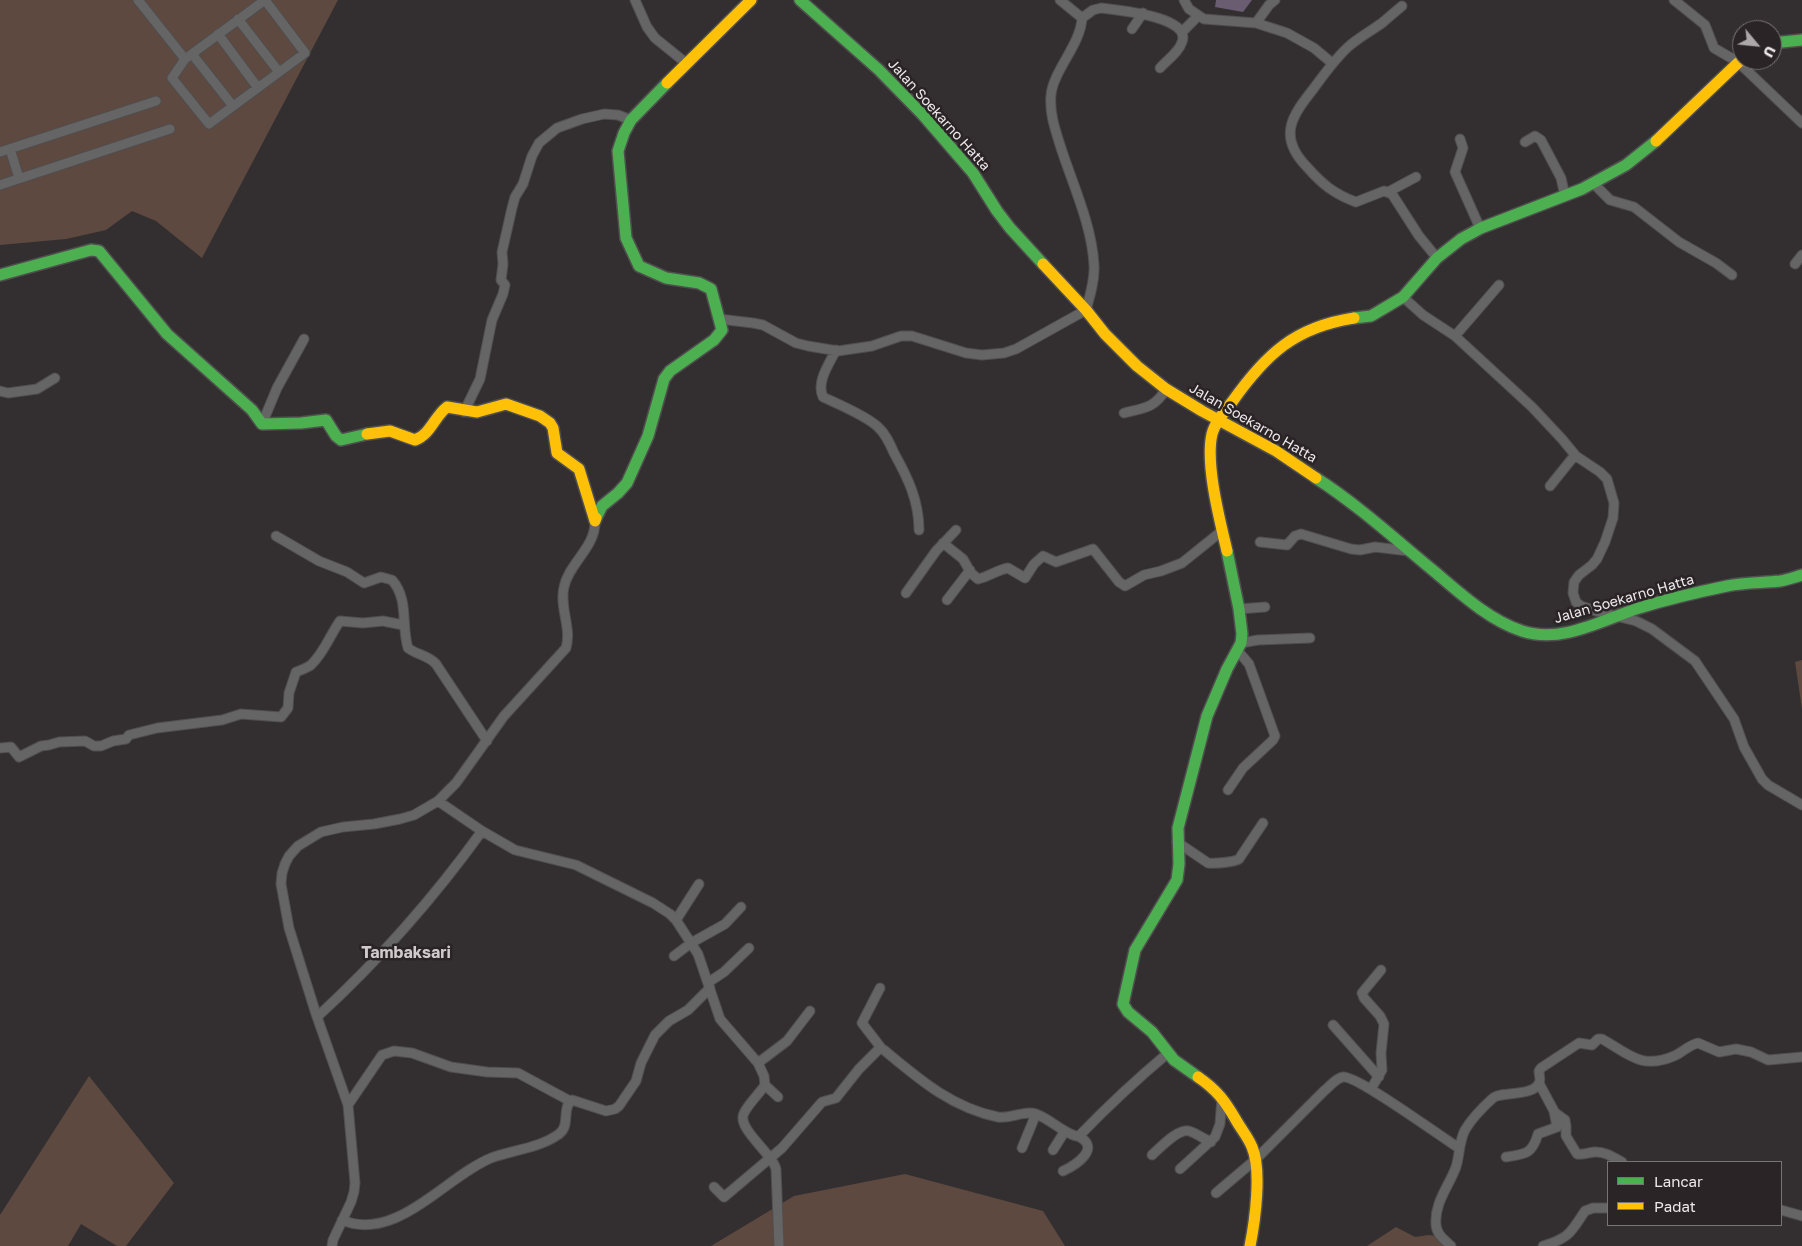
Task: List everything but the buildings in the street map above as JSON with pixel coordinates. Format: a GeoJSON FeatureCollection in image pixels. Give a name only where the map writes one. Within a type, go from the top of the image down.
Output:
{"type":"FeatureCollection","features":[{"type":"Feature","properties":{"kind":"street"},"geometry":{"type":"LineString","coordinates":[[138,0],[233,106]]}},
{"type":"Feature","properties":{"kind":"street"},"geometry":{"type":"LineString","coordinates":[[265,0],[305,53],[209,124],[172,78],[189,56],[265,0]]}},
{"type":"Feature","properties":{"kind":"street"},"geometry":{"type":"LineString","coordinates":[[635,0],[647,27],[655,38],[686,63]]}},
{"type":"Feature","properties":{"kind":"street"},"geometry":{"type":"LineString","coordinates":[[595,521],[602,506],[627,483],[648,436],[664,379],[670,371],[718,336],[722,330],[711,289],[699,283],[666,278],[639,266],[626,238],[618,151],[631,120],[751,0]]}},
{"type":"Feature","properties":{"kind":"street","name":"Jalan Soekarno Hatta"},"geometry":{"type":"LineString","coordinates":[[800,0],[879,70],[922,114],[973,172],[1010,228],[1128,357],[1166,389],[1276,451],[1341,494],[1462,595],[1491,616],[1521,631],[1540,636],[1556,635],[1640,608],[1726,586],[1741,583],[1781,581],[1802,575]]}},
{"type":"Feature","properties":{"kind":"street"},"geometry":{"type":"LineString","coordinates":[[1060,0],[1082,18]]}},
{"type":"Feature","properties":{"kind":"street"},"geometry":{"type":"LineString","coordinates":[[1184,0],[1189,9],[1198,16],[1210,20],[1256,23],[1287,33],[1314,48],[1332,63]]}},
{"type":"Feature","properties":{"kind":"street"},"geometry":{"type":"LineString","coordinates":[[1256,23],[1275,0]]}},
{"type":"Feature","properties":{"kind":"street"},"geometry":{"type":"LineString","coordinates":[[1674,0],[1705,25],[1714,48],[1732,56]]}},
{"type":"Feature","properties":{"kind":"street"},"geometry":{"type":"LineString","coordinates":[[1402,6],[1349,46],[1332,63],[1300,105],[1292,119],[1290,136],[1295,152],[1322,184],[1348,199],[1356,202],[1384,191],[1392,194],[1419,236],[1437,258]]}},
{"type":"Feature","properties":{"kind":"street"},"geometry":{"type":"LineString","coordinates":[[1082,18],[1093,10],[1101,8],[1143,13],[1152,15],[1182,32],[1184,36],[1182,42],[1174,54],[1160,68]]}},
{"type":"Feature","properties":{"kind":"street"},"geometry":{"type":"LineString","coordinates":[[1132,29],[1143,13]]}},
{"type":"Feature","properties":{"kind":"street"},"geometry":{"type":"LineString","coordinates":[[1182,32],[1198,16]]}},
{"type":"Feature","properties":{"kind":"street"},"geometry":{"type":"LineString","coordinates":[[719,319],[763,325],[796,343],[836,350],[872,346],[906,336],[966,353],[982,355],[1004,353],[1028,343],[1086,310],[1094,267],[1092,243],[1056,130],[1051,111],[1050,95],[1082,27],[1082,18]]}},
{"type":"Feature","properties":{"kind":"street"},"geometry":{"type":"LineString","coordinates":[[238,19],[279,72]]}},
{"type":"Feature","properties":{"kind":"street"},"geometry":{"type":"LineString","coordinates":[[218,34],[258,88]]}},
{"type":"Feature","properties":{"kind":"street"},"geometry":{"type":"LineString","coordinates":[[1782,42],[1802,40]]}},
{"type":"Feature","properties":{"kind":"street"},"geometry":{"type":"LineString","coordinates":[[1250,1246],[1253,1232],[1255,1160],[1252,1147],[1222,1097],[1210,1084],[1174,1060],[1152,1032],[1128,1012],[1123,1004],[1135,950],[1168,898],[1177,880],[1179,864],[1178,828],[1208,716],[1227,669],[1239,647],[1242,634],[1239,609],[1219,515],[1210,455],[1212,433],[1219,420],[1252,374],[1286,343],[1313,328],[1337,321],[1371,316],[1403,297],[1437,258],[1461,239],[1480,228],[1565,196],[1626,165],[1643,152],[1732,68]]}},
{"type":"Feature","properties":{"kind":"street"},"geometry":{"type":"LineString","coordinates":[[1750,70],[1802,123]]}},
{"type":"Feature","properties":{"kind":"street"},"geometry":{"type":"LineString","coordinates":[[5,151],[156,101]]}},
{"type":"Feature","properties":{"kind":"street"},"geometry":{"type":"LineString","coordinates":[[464,412],[480,379],[492,320],[503,294],[505,285],[501,280],[502,252],[515,197],[523,184],[532,156],[540,143],[557,128],[604,114],[618,115],[631,120]]}},
{"type":"Feature","properties":{"kind":"street"},"geometry":{"type":"LineString","coordinates":[[0,185],[170,129]]}},
{"type":"Feature","properties":{"kind":"street"},"geometry":{"type":"LineString","coordinates":[[1525,142],[1535,136],[1541,140],[1561,178],[1565,196]]}},
{"type":"Feature","properties":{"kind":"street"},"geometry":{"type":"LineString","coordinates":[[1460,139],[1463,148],[1455,172],[1480,228]]}},
{"type":"Feature","properties":{"kind":"street"},"geometry":{"type":"LineString","coordinates":[[0,141],[19,178]]}},
{"type":"Feature","properties":{"kind":"street"},"geometry":{"type":"LineString","coordinates":[[1388,192],[1416,177]]}},
{"type":"Feature","properties":{"kind":"street"},"geometry":{"type":"LineString","coordinates":[[1593,183],[1610,200],[1634,208],[1679,242],[1716,263],[1732,275]]}},
{"type":"Feature","properties":{"kind":"street"},"geometry":{"type":"LineString","coordinates":[[0,275],[91,250],[99,251],[167,334],[252,410],[262,424]]}},
{"type":"Feature","properties":{"kind":"street"},"geometry":{"type":"LineString","coordinates":[[1795,264],[1802,255]]}},
{"type":"Feature","properties":{"kind":"street"},"geometry":{"type":"LineString","coordinates":[[1455,336],[1499,285]]}},
{"type":"Feature","properties":{"kind":"street"},"geometry":{"type":"LineString","coordinates":[[1403,297],[1423,314],[1455,336],[1532,407],[1575,455],[1605,476],[1610,484],[1614,503],[1613,518],[1606,542],[1592,565],[1579,575],[1574,582],[1573,593],[1576,602],[1581,606],[1636,621],[1652,629],[1695,661],[1734,719],[1744,746],[1762,780],[1802,805]]}},
{"type":"Feature","properties":{"kind":"street"},"geometry":{"type":"LineString","coordinates":[[262,424],[277,388],[304,339]]}},
{"type":"Feature","properties":{"kind":"street"},"geometry":{"type":"LineString","coordinates":[[836,350],[820,384],[820,392],[823,397],[872,422],[884,434],[905,472],[912,490],[919,517],[919,530]]}},
{"type":"Feature","properties":{"kind":"street"},"geometry":{"type":"LineString","coordinates":[[0,391],[8,393],[37,389],[55,378]]}},
{"type":"Feature","properties":{"kind":"street"},"geometry":{"type":"LineString","coordinates":[[1124,413],[1146,408],[1162,396],[1166,389]]}},
{"type":"Feature","properties":{"kind":"street"},"geometry":{"type":"LineString","coordinates":[[262,424],[326,420],[331,424],[336,436],[341,440],[383,431],[390,431],[415,440],[425,436],[442,410],[447,407],[464,412],[486,411],[503,404],[508,405],[541,416],[552,424],[557,439],[557,453],[579,469],[595,521],[591,540],[564,584],[562,593],[567,634],[566,648],[514,705],[456,784],[438,801],[414,815],[400,820],[343,827],[321,832],[298,846],[289,856],[282,873],[281,884],[290,928],[317,1017],[348,1104],[355,1183],[351,1202],[332,1246]]}},
{"type":"Feature","properties":{"kind":"street"},"geometry":{"type":"LineString","coordinates":[[1550,486],[1575,455]]}},
{"type":"Feature","properties":{"kind":"street"},"geometry":{"type":"LineString","coordinates":[[906,593],[943,543],[956,530]]}},
{"type":"Feature","properties":{"kind":"street"},"geometry":{"type":"LineString","coordinates":[[943,543],[963,559],[978,579],[1008,568],[1025,578],[1034,564],[1043,556],[1056,562],[1093,549],[1119,582],[1125,586],[1144,575],[1182,563],[1223,530]]}},
{"type":"Feature","properties":{"kind":"street"},"geometry":{"type":"LineString","coordinates":[[1260,542],[1287,545],[1296,536],[1302,534],[1351,549],[1360,550],[1375,547],[1410,551]]}},
{"type":"Feature","properties":{"kind":"street"},"geometry":{"type":"LineString","coordinates":[[276,536],[319,561],[347,572],[364,583],[384,577],[392,580],[397,586],[404,609],[403,625],[408,648],[426,656],[436,664],[487,741]]}},
{"type":"Feature","properties":{"kind":"street"},"geometry":{"type":"LineString","coordinates":[[947,600],[970,570]]}},
{"type":"Feature","properties":{"kind":"street"},"geometry":{"type":"LineString","coordinates":[[1239,609],[1265,607]]}},
{"type":"Feature","properties":{"kind":"street"},"geometry":{"type":"LineString","coordinates":[[0,748],[11,747],[19,757],[41,746],[59,742],[85,741],[94,746],[101,746],[113,741],[126,739],[129,735],[158,728],[222,720],[241,714],[281,717],[288,708],[289,692],[296,672],[310,665],[317,658],[332,631],[340,621],[364,623],[383,621],[403,625]]}},
{"type":"Feature","properties":{"kind":"street"},"geometry":{"type":"LineString","coordinates":[[1239,647],[1258,640],[1310,638]]}},
{"type":"Feature","properties":{"kind":"street"},"geometry":{"type":"LineString","coordinates":[[1228,790],[1243,768],[1275,736],[1248,664],[1239,647]]}},
{"type":"Feature","properties":{"kind":"street"},"geometry":{"type":"LineString","coordinates":[[438,801],[482,831],[515,850],[576,865],[653,903],[676,920],[698,954],[720,1019],[758,1063],[764,1076],[765,1085],[778,1096]]}},
{"type":"Feature","properties":{"kind":"street"},"geometry":{"type":"LineString","coordinates":[[1177,842],[1208,863],[1224,861],[1234,863],[1239,860],[1263,824]]}},
{"type":"Feature","properties":{"kind":"street"},"geometry":{"type":"LineString","coordinates":[[317,1017],[398,936],[457,865],[482,831]]}},
{"type":"Feature","properties":{"kind":"street"},"geometry":{"type":"LineString","coordinates":[[676,920],[699,884]]}},
{"type":"Feature","properties":{"kind":"street"},"geometry":{"type":"LineString","coordinates":[[674,956],[691,943],[725,924],[741,907]]}},
{"type":"Feature","properties":{"kind":"street"},"geometry":{"type":"LineString","coordinates":[[348,1104],[382,1055],[394,1051],[412,1053],[451,1067],[488,1072],[518,1073],[570,1101],[611,1111],[619,1106],[636,1082],[640,1063],[655,1035],[669,1022],[688,1010],[710,985],[750,948]]}},
{"type":"Feature","properties":{"kind":"street"},"geometry":{"type":"LineString","coordinates":[[1371,1089],[1379,1077],[1383,1066],[1381,1052],[1384,1024],[1362,993],[1381,970]]}},
{"type":"Feature","properties":{"kind":"street"},"geometry":{"type":"LineString","coordinates":[[880,988],[862,1023],[882,1049],[930,1087],[964,1107],[1000,1117],[1028,1113],[1036,1114],[1065,1131],[1078,1136],[1087,1143],[1086,1155],[1075,1166],[1063,1171]]}},
{"type":"Feature","properties":{"kind":"street"},"geometry":{"type":"LineString","coordinates":[[758,1063],[787,1041],[810,1011]]}},
{"type":"Feature","properties":{"kind":"street"},"geometry":{"type":"LineString","coordinates":[[1332,1025],[1379,1077]]}},
{"type":"Feature","properties":{"kind":"street"},"geometry":{"type":"LineString","coordinates":[[1506,1157],[1527,1153],[1535,1144],[1538,1134],[1557,1127],[1554,1111],[1539,1083],[1539,1071],[1579,1044],[1592,1045],[1600,1038],[1640,1061],[1648,1062],[1675,1056],[1698,1043],[1719,1052],[1736,1049],[1751,1052],[1768,1060],[1802,1057]]}},
{"type":"Feature","properties":{"kind":"street"},"geometry":{"type":"LineString","coordinates":[[714,1187],[724,1197],[792,1138],[822,1102],[835,1099],[859,1069],[876,1051],[882,1049]]}},
{"type":"Feature","properties":{"kind":"street"},"geometry":{"type":"LineString","coordinates":[[1078,1136],[1130,1085],[1168,1053]]}},
{"type":"Feature","properties":{"kind":"street"},"geometry":{"type":"LineString","coordinates":[[1216,1193],[1255,1160],[1336,1080],[1342,1077],[1348,1077],[1371,1089],[1459,1148]]}},
{"type":"Feature","properties":{"kind":"street"},"geometry":{"type":"LineString","coordinates":[[1451,1246],[1439,1235],[1436,1226],[1436,1211],[1456,1164],[1462,1135],[1470,1123],[1494,1097],[1502,1094],[1516,1094],[1539,1083]]}},
{"type":"Feature","properties":{"kind":"street"},"geometry":{"type":"LineString","coordinates":[[765,1085],[743,1114],[742,1121],[776,1169],[779,1246]]}},
{"type":"Feature","properties":{"kind":"street"},"geometry":{"type":"LineString","coordinates":[[1180,1169],[1190,1158],[1211,1142],[1218,1130],[1222,1097]]}},
{"type":"Feature","properties":{"kind":"street"},"geometry":{"type":"LineString","coordinates":[[342,1220],[357,1225],[378,1223],[391,1219],[419,1205],[476,1166],[492,1158],[519,1151],[556,1136],[564,1130],[567,1106],[570,1101]]}},
{"type":"Feature","properties":{"kind":"street"},"geometry":{"type":"LineString","coordinates":[[1554,1111],[1565,1120],[1566,1136],[1577,1154],[1603,1153],[1620,1161]]}},
{"type":"Feature","properties":{"kind":"street"},"geometry":{"type":"LineString","coordinates":[[1022,1148],[1036,1114]]}},
{"type":"Feature","properties":{"kind":"street"},"geometry":{"type":"LineString","coordinates":[[1053,1150],[1065,1131]]}},
{"type":"Feature","properties":{"kind":"street"},"geometry":{"type":"LineString","coordinates":[[1152,1155],[1176,1134],[1183,1131],[1188,1131],[1211,1142]]}},
{"type":"Feature","properties":{"kind":"street"},"geometry":{"type":"LineString","coordinates":[[1543,1246],[1569,1235],[1585,1211],[1593,1208],[1607,1208]]}},
{"type":"Feature","properties":{"kind":"street"},"geometry":{"type":"LineString","coordinates":[[1782,1210],[1802,1216]]}},
{"type":"Feature","properties":{"kind":"shaded area"},"geometry":{"type":"Polygon","coordinates":[[[0,0],[338,0],[202,258],[156,221],[132,211],[106,230],[66,239],[0,245],[0,0]]]}},
{"type":"Feature","properties":{"kind":"shaded area"},"geometry":{"type":"Polygon","coordinates":[[[1216,0],[1252,0],[1243,12],[1215,7],[1216,0]]]}},
{"type":"Feature","properties":{"kind":"shaded area"},"geometry":{"type":"Polygon","coordinates":[[[1802,660],[1802,709],[1795,662],[1802,660]]]}},
{"type":"Feature","properties":{"kind":"shaded area"},"geometry":{"type":"Polygon","coordinates":[[[89,1076],[174,1183],[126,1246],[117,1246],[81,1224],[68,1246],[0,1246],[0,1215],[89,1076]]]}},
{"type":"Feature","properties":{"kind":"shaded area"},"geometry":{"type":"Polygon","coordinates":[[[905,1174],[1043,1211],[1065,1246],[711,1246],[794,1196],[905,1174]]]}},
{"type":"Feature","properties":{"kind":"shaded area"},"geometry":{"type":"Polygon","coordinates":[[[1396,1227],[1415,1237],[1438,1236],[1449,1246],[1367,1246],[1396,1227]]]}},
{"type":"Feature","properties":{"kind":"traffic: fast"},"geometry":{"type":"LineString","coordinates":[[800,0],[879,70],[922,114],[973,173],[1010,228],[1043,264]]}},
{"type":"Feature","properties":{"kind":"traffic: fast"},"geometry":{"type":"LineString","coordinates":[[1782,42],[1802,40]]}},
{"type":"Feature","properties":{"kind":"traffic: fast"},"geometry":{"type":"LineString","coordinates":[[596,518],[602,506],[627,483],[648,436],[664,379],[670,371],[714,340],[722,330],[711,289],[699,283],[666,278],[639,266],[626,238],[618,151],[631,120],[667,83]]}},
{"type":"Feature","properties":{"kind":"traffic: fast"},"geometry":{"type":"LineString","coordinates":[[1354,318],[1371,316],[1403,297],[1437,258],[1461,239],[1481,228],[1582,189],[1626,165],[1656,141]]}},
{"type":"Feature","properties":{"kind":"traffic: fast"},"geometry":{"type":"LineString","coordinates":[[0,275],[91,250],[99,251],[167,334],[252,410],[262,424],[326,420],[336,436],[341,440],[367,434]]}},
{"type":"Feature","properties":{"kind":"traffic: fast"},"geometry":{"type":"LineString","coordinates":[[1316,478],[1362,511],[1476,606],[1510,626],[1537,634],[1567,633],[1639,608],[1727,586],[1780,581],[1802,575]]}},
{"type":"Feature","properties":{"kind":"traffic: fast"},"geometry":{"type":"LineString","coordinates":[[1198,1077],[1174,1060],[1152,1032],[1128,1012],[1123,1004],[1135,950],[1177,880],[1179,864],[1178,828],[1207,716],[1227,669],[1241,643],[1242,634],[1239,609],[1227,551]]}},
{"type":"Feature","properties":{"kind":"traffic: slow"},"geometry":{"type":"LineString","coordinates":[[667,83],[751,0]]}},
{"type":"Feature","properties":{"kind":"traffic: slow"},"geometry":{"type":"LineString","coordinates":[[1656,141],[1732,69]]}},
{"type":"Feature","properties":{"kind":"traffic: slow"},"geometry":{"type":"LineString","coordinates":[[1043,264],[1086,310],[1105,334],[1137,366],[1166,389],[1276,451],[1316,478]]}},
{"type":"Feature","properties":{"kind":"traffic: slow"},"geometry":{"type":"LineString","coordinates":[[1227,551],[1217,509],[1210,461],[1210,446],[1215,425],[1257,370],[1284,345],[1315,328],[1354,318]]}},
{"type":"Feature","properties":{"kind":"traffic: slow"},"geometry":{"type":"LineString","coordinates":[[367,434],[390,431],[415,440],[429,430],[447,407],[477,412],[506,404],[540,416],[550,423],[553,428],[557,453],[579,469],[595,521],[596,518]]}},
{"type":"Feature","properties":{"kind":"traffic: slow"},"geometry":{"type":"LineString","coordinates":[[1198,1077],[1224,1101],[1252,1147],[1257,1169],[1257,1182],[1250,1246]]}},
{"type":"Feature","properties":{"kind":"district","name":"Tambaksari"},"geometry":{"type":"Point","coordinates":[406,953]}}]}
